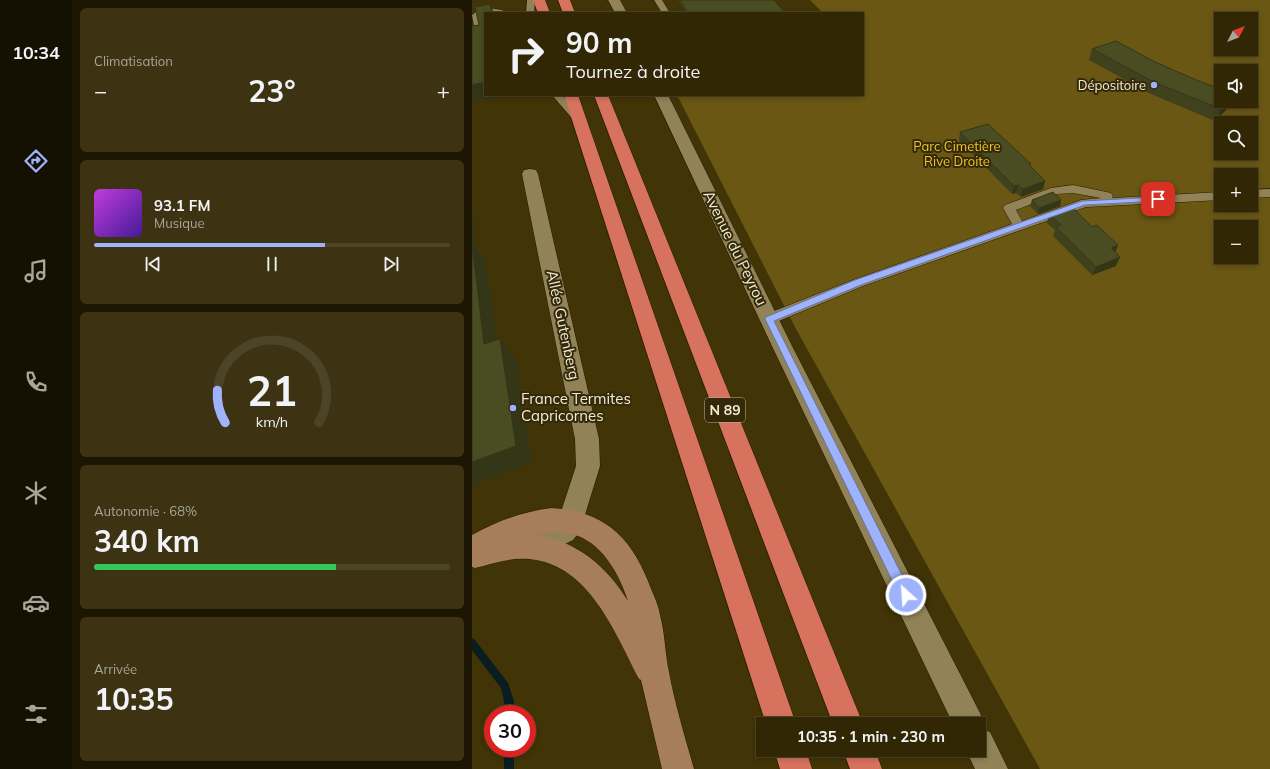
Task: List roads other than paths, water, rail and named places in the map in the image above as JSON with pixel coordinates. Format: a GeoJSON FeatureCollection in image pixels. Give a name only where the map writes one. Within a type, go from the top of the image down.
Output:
{"type":"FeatureCollection","features":[{"type":"Feature","properties":{"kind":"highway"},"geometry":{"type":"LineString","coordinates":[[539,0],[544,12]]}},
{"type":"Feature","properties":{"kind":"highway"},"geometry":{"type":"LineString","coordinates":[[564,0],[569,12]]}},
{"type":"Feature","properties":{"kind":"highway"},"geometry":{"type":"LineString","coordinates":[[571,96],[779,717]]}},
{"type":"Feature","properties":{"kind":"highway","name":"N 89"},"geometry":{"type":"LineString","coordinates":[[601,96],[845,717]]}},
{"type":"Feature","properties":{"kind":"highway"},"geometry":{"type":"LineString","coordinates":[[792,757],[796,769]]}},
{"type":"Feature","properties":{"kind":"highway"},"geometry":{"type":"LineString","coordinates":[[862,757],[866,769]]}},
{"type":"Feature","properties":{"kind":"street"},"geometry":{"type":"LineString","coordinates":[[614,0],[620,12]]}},
{"type":"Feature","properties":{"kind":"street","name":"Avenue du Peyrou"},"geometry":{"type":"LineString","coordinates":[[661,96],[769,319],[967,717]]}},
{"type":"Feature","properties":{"kind":"street","name":"Allée Gutenberg"},"geometry":{"type":"LineString","coordinates":[[530,174],[587,439],[588,466],[571,522]]}},
{"type":"Feature","properties":{"kind":"street"},"geometry":{"type":"LineString","coordinates":[[472,549],[499,534],[528,523],[548,520],[582,524],[599,532],[613,544],[624,559],[635,581],[647,617],[655,680],[678,769]]}},
{"type":"Feature","properties":{"kind":"street"},"geometry":{"type":"LineString","coordinates":[[501,549],[533,538],[556,535],[564,531],[571,522]]}},
{"type":"Feature","properties":{"kind":"street"},"geometry":{"type":"LineString","coordinates":[[571,522],[567,532],[568,542],[577,563]]}},
{"type":"Feature","properties":{"kind":"street"},"geometry":{"type":"LineString","coordinates":[[472,555],[501,549],[528,546],[548,549],[570,558],[591,573],[611,596],[655,680]]}},
{"type":"Feature","properties":{"kind":"street"},"geometry":{"type":"LineString","coordinates":[[986,757],[992,769]]}},
{"type":"Feature","properties":{"kind":"lane"},"geometry":{"type":"LineString","coordinates":[[480,0],[482,10]]}},
{"type":"Feature","properties":{"kind":"lane"},"geometry":{"type":"LineString","coordinates":[[530,12],[531,0]]}},
{"type":"Feature","properties":{"kind":"lane"},"geometry":{"type":"LineString","coordinates":[[658,0],[665,12]]}},
{"type":"Feature","properties":{"kind":"lane"},"geometry":{"type":"LineString","coordinates":[[484,36],[480,37],[476,15],[482,10],[495,12]]}},
{"type":"Feature","properties":{"kind":"lane"},"geometry":{"type":"LineString","coordinates":[[558,96],[580,121]]}},
{"type":"Feature","properties":{"kind":"lane"},"geometry":{"type":"LineString","coordinates":[[1018,224],[1009,208],[1055,191],[1073,189],[1131,201]]}},
{"type":"Feature","properties":{"kind":"lane"},"geometry":{"type":"LineString","coordinates":[[1258,194],[1270,193]]}},
{"type":"Feature","properties":{"kind":"lane"},"geometry":{"type":"LineString","coordinates":[[769,319],[858,282],[1018,224],[1084,203],[1214,196]]}},
{"type":"Feature","properties":{"kind":"waterway"},"geometry":{"type":"LineString","coordinates":[[472,643],[505,686],[509,705]]}},
{"type":"Feature","properties":{"kind":"waterway"},"geometry":{"type":"LineString","coordinates":[[509,757],[509,769]]}},
{"type":"Feature","properties":{"kind":"place","name":"Dépositoire"},"geometry":{"type":"Point","coordinates":[1154,85]}},
{"type":"Feature","properties":{"kind":"place","name":"France Termites Capricornes"},"geometry":{"type":"Point","coordinates":[513,408]}},
{"type":"Feature","properties":{"kind":"park label","name":"Parc Cimetière Rive Droite"},"geometry":{"type":"Point","coordinates":[957,154]}}]}
